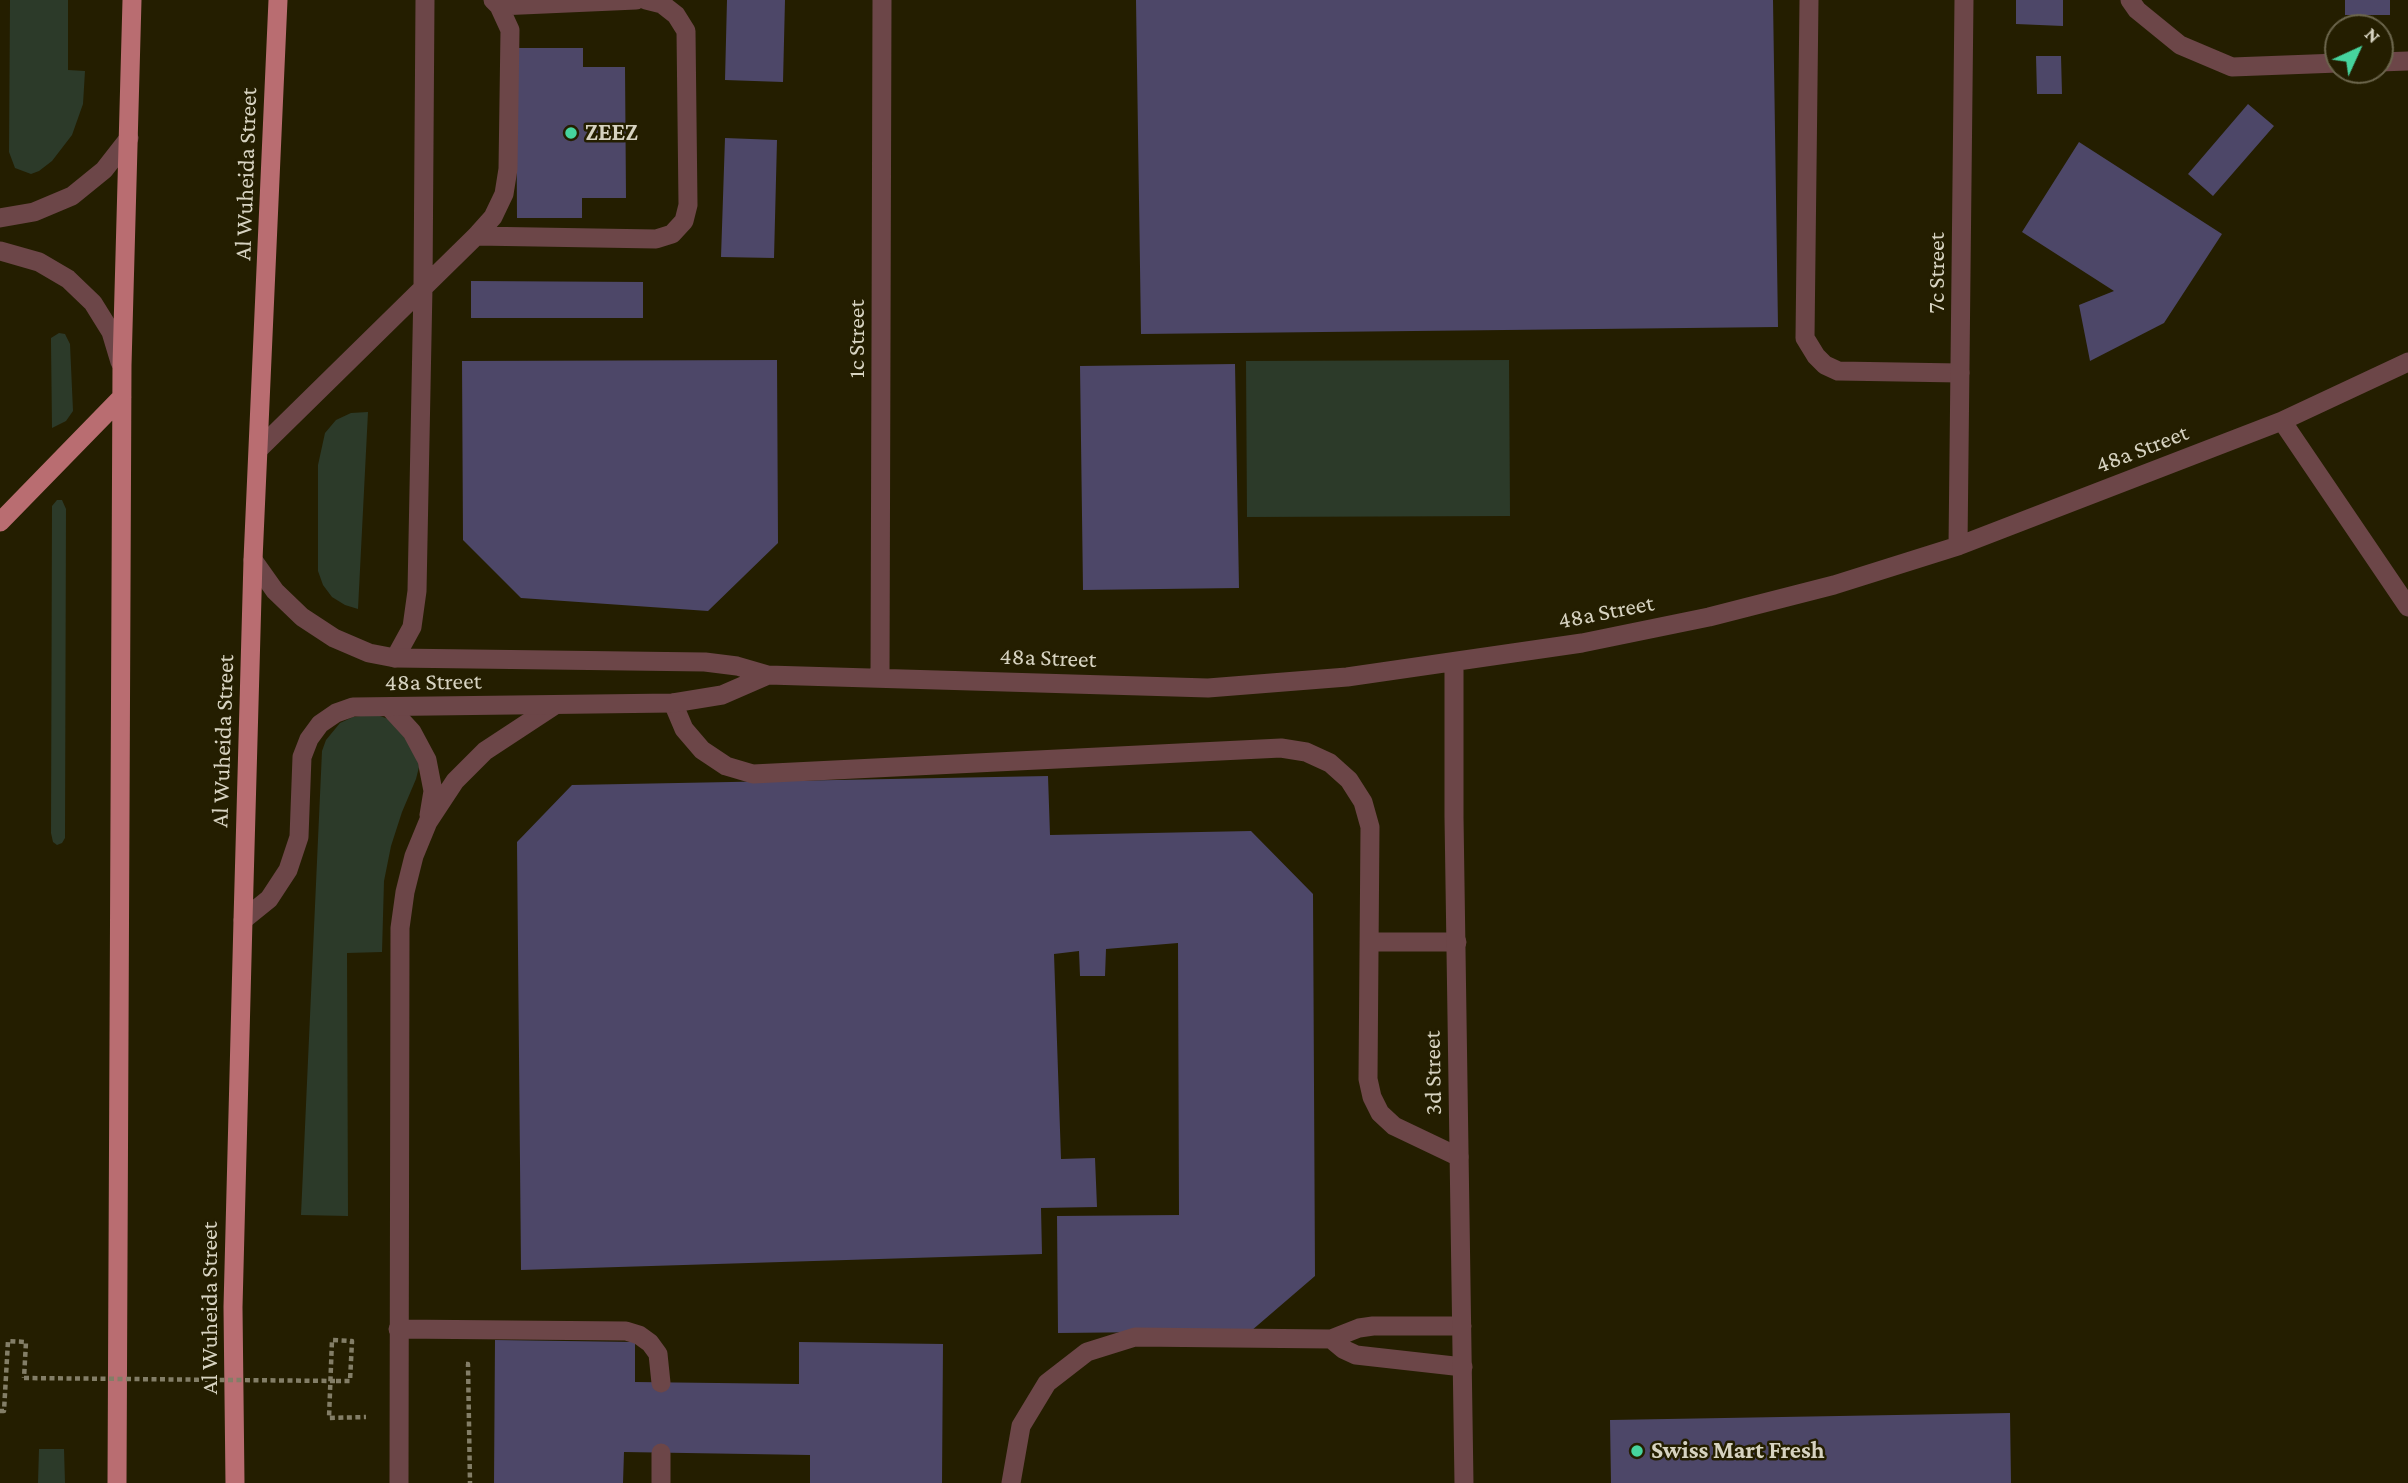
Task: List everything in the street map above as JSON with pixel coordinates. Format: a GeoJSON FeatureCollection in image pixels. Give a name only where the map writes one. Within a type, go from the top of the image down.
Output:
{"type":"FeatureCollection","features":[{"type":"Feature","properties":{"kind":"main road"},"geometry":{"type":"LineString","coordinates":[[117,1483],[122,365],[132,0]]}},
{"type":"Feature","properties":{"kind":"main road","name":"Al Wuheida Street"},"geometry":{"type":"LineString","coordinates":[[235,1483],[233,1307],[253,560],[278,0]]}},
{"type":"Feature","properties":{"kind":"main road"},"geometry":{"type":"LineString","coordinates":[[0,522],[122,397]]}},
{"type":"Feature","properties":{"kind":"street"},"geometry":{"type":"LineString","coordinates":[[395,658],[412,627],[416,600],[424,287],[425,0]]}},
{"type":"Feature","properties":{"kind":"street"},"geometry":{"type":"LineString","coordinates":[[260,448],[493,217],[504,194],[508,169],[510,30],[496,3],[636,0]]}},
{"type":"Feature","properties":{"kind":"street"},"geometry":{"type":"LineString","coordinates":[[476,236],[656,239],[672,234],[684,221],[688,205],[685,31],[676,15],[662,4],[646,0]]}},
{"type":"Feature","properties":{"kind":"street","name":"1c Street"},"geometry":{"type":"LineString","coordinates":[[880,677],[882,0]]}},
{"type":"Feature","properties":{"kind":"street"},"geometry":{"type":"LineString","coordinates":[[1809,0],[1805,338],[1816,356],[1825,365],[1838,371],[1960,373]]}},
{"type":"Feature","properties":{"kind":"street","name":"7c Street"},"geometry":{"type":"LineString","coordinates":[[1958,546],[1964,0]]}},
{"type":"Feature","properties":{"kind":"street"},"geometry":{"type":"LineString","coordinates":[[2130,0],[2137,10],[2180,45],[2232,67],[2324,64]]}},
{"type":"Feature","properties":{"kind":"street"},"geometry":{"type":"LineString","coordinates":[[0,218],[34,212],[72,196],[104,170],[129,138]]}},
{"type":"Feature","properties":{"kind":"street"},"geometry":{"type":"LineString","coordinates":[[0,251],[38,262],[68,279],[93,303],[111,332],[122,365]]}},
{"type":"Feature","properties":{"kind":"street","name":"48a Street"},"geometry":{"type":"LineString","coordinates":[[253,560],[275,592],[302,617],[334,638],[369,653],[395,658],[705,662],[768,674],[1208,688],[1347,677],[1582,643],[1709,617],[1834,585],[1958,546],[2282,421],[2408,362]]}},
{"type":"Feature","properties":{"kind":"street"},"geometry":{"type":"LineString","coordinates":[[2282,421],[2408,607]]}},
{"type":"Feature","properties":{"kind":"street","name":"3d Street"},"geometry":{"type":"LineString","coordinates":[[1454,662],[1464,1483]]}},
{"type":"Feature","properties":{"kind":"street","name":"48a Street"},"geometry":{"type":"LineString","coordinates":[[243,920],[269,899],[288,870],[299,837],[302,757],[309,739],[320,724],[336,713],[353,707],[673,703],[722,695],[768,674]]}},
{"type":"Feature","properties":{"kind":"street"},"geometry":{"type":"LineString","coordinates":[[673,703],[684,729],[702,750],[726,765],[753,774],[1281,748],[1306,752],[1330,762],[1349,780],[1363,802],[1370,827],[1368,1079],[1371,1097],[1380,1113],[1394,1126],[1459,1157]]}},
{"type":"Feature","properties":{"kind":"street"},"geometry":{"type":"LineString","coordinates":[[398,1483],[400,928],[405,892],[414,856],[428,822],[455,781],[485,751],[555,705]]}},
{"type":"Feature","properties":{"kind":"street"},"geometry":{"type":"LineString","coordinates":[[389,707],[412,732],[427,760],[433,791],[428,822]]}},
{"type":"Feature","properties":{"kind":"street"},"geometry":{"type":"LineString","coordinates":[[1369,942],[1457,942]]}},
{"type":"Feature","properties":{"kind":"street"},"geometry":{"type":"LineString","coordinates":[[1011,1483],[1021,1426],[1047,1383],[1087,1352],[1135,1337],[1331,1339],[1359,1328],[1373,1326],[1462,1326]]}},
{"type":"Feature","properties":{"kind":"street"},"geometry":{"type":"LineString","coordinates":[[398,1329],[626,1331],[639,1335],[650,1343],[658,1354],[661,1383]]}},
{"type":"Feature","properties":{"kind":"street"},"geometry":{"type":"LineString","coordinates":[[1331,1339],[1356,1355],[1463,1367]]}},
{"type":"Feature","properties":{"kind":"street"},"geometry":{"type":"LineString","coordinates":[[661,1453],[661,1483]]}},
{"type":"Feature","properties":{"kind":"path"},"geometry":{"type":"LineString","coordinates":[[0,1411],[4,1411],[8,1341],[26,1342],[24,1378],[336,1381],[351,1381],[352,1341],[331,1340],[329,1418],[366,1419]]}},
{"type":"Feature","properties":{"kind":"path"},"geometry":{"type":"LineString","coordinates":[[457,1364],[468,1364],[470,1483]]}},
{"type":"Feature","properties":{"kind":"green space"},"geometry":{"type":"Polygon","coordinates":[[[10,0],[68,0],[68,70],[85,71],[83,104],[72,135],[52,161],[31,174],[15,168],[9,152],[10,0]]]}},
{"type":"Feature","properties":{"kind":"green space"},"geometry":{"type":"Polygon","coordinates":[[[59,333],[65,334],[70,344],[73,411],[66,421],[52,428],[51,338],[59,333]]]}},
{"type":"Feature","properties":{"kind":"green space"},"geometry":{"type":"Polygon","coordinates":[[[1509,360],[1510,516],[1247,517],[1246,361],[1509,360]]]}},
{"type":"Feature","properties":{"kind":"green space"},"geometry":{"type":"Polygon","coordinates":[[[368,412],[358,609],[332,597],[323,585],[318,571],[318,465],[325,433],[336,420],[351,413],[368,412]]]}},
{"type":"Feature","properties":{"kind":"green space"},"geometry":{"type":"Polygon","coordinates":[[[57,500],[62,500],[66,509],[65,838],[57,845],[53,842],[51,833],[52,506],[57,500]]]}},
{"type":"Feature","properties":{"kind":"green space"},"geometry":{"type":"Polygon","coordinates":[[[367,715],[394,721],[413,741],[419,767],[391,846],[384,881],[382,952],[347,953],[348,1216],[301,1215],[322,751],[326,740],[340,723],[367,715]]]}},
{"type":"Feature","properties":{"kind":"green space"},"geometry":{"type":"Polygon","coordinates":[[[39,1449],[64,1449],[65,1483],[38,1483],[39,1449]]]}},
{"type":"Feature","properties":{"kind":"building"},"geometry":{"type":"Polygon","coordinates":[[[727,0],[785,0],[783,82],[725,80],[727,0]]]}},
{"type":"Feature","properties":{"kind":"building"},"geometry":{"type":"Polygon","coordinates":[[[1136,0],[1773,0],[1778,327],[1141,334],[1136,0]]]}},
{"type":"Feature","properties":{"kind":"building"},"geometry":{"type":"Polygon","coordinates":[[[2016,0],[2063,0],[2063,26],[2016,24],[2016,0]]]}},
{"type":"Feature","properties":{"kind":"building"},"geometry":{"type":"Polygon","coordinates":[[[2345,0],[2390,0],[2390,14],[2345,14],[2345,0]]]}},
{"type":"Feature","properties":{"kind":"building","name":"ZEEZ"},"geometry":{"type":"Polygon","coordinates":[[[516,48],[583,48],[583,67],[625,67],[626,198],[582,198],[582,218],[517,218],[516,48]]]}},
{"type":"Feature","properties":{"kind":"building"},"geometry":{"type":"Polygon","coordinates":[[[2036,56],[2061,56],[2062,94],[2037,94],[2036,56]]]}},
{"type":"Feature","properties":{"kind":"building"},"geometry":{"type":"Polygon","coordinates":[[[2248,104],[2274,126],[2213,196],[2188,174],[2248,104]]]}},
{"type":"Feature","properties":{"kind":"building"},"geometry":{"type":"Polygon","coordinates":[[[725,138],[777,140],[774,258],[721,257],[725,138]]]}},
{"type":"Feature","properties":{"kind":"building"},"geometry":{"type":"Polygon","coordinates":[[[2079,142],[2222,234],[2164,323],[2090,361],[2079,305],[2114,291],[2022,232],[2079,142]]]}},
{"type":"Feature","properties":{"kind":"building"},"geometry":{"type":"Polygon","coordinates":[[[471,281],[643,282],[643,318],[471,318],[471,281]]]}},
{"type":"Feature","properties":{"kind":"building"},"geometry":{"type":"Polygon","coordinates":[[[777,360],[778,543],[708,611],[521,598],[463,540],[462,361],[777,360]]]}},
{"type":"Feature","properties":{"kind":"building"},"geometry":{"type":"Polygon","coordinates":[[[1235,364],[1239,588],[1083,590],[1080,366],[1235,364]]]}},
{"type":"Feature","properties":{"kind":"building"},"geometry":{"type":"Polygon","coordinates":[[[1048,776],[1050,835],[1251,831],[1313,894],[1315,1276],[1251,1331],[1058,1333],[1057,1216],[1179,1215],[1178,943],[1106,949],[1105,976],[1080,976],[1079,951],[1054,954],[1061,1159],[1095,1158],[1097,1207],[1041,1208],[1042,1254],[521,1270],[517,842],[572,785],[1048,776]]]}},
{"type":"Feature","properties":{"kind":"building"},"geometry":{"type":"Polygon","coordinates":[[[495,1340],[635,1342],[635,1382],[799,1384],[799,1342],[943,1344],[942,1483],[810,1483],[810,1455],[624,1452],[623,1483],[494,1483],[495,1340]]]}},
{"type":"Feature","properties":{"kind":"building"},"geometry":{"type":"Polygon","coordinates":[[[2010,1413],[2011,1483],[1611,1483],[1610,1420],[2010,1413]]]}},
{"type":"Feature","properties":{"kind":"place","name":"ZEEZ"},"geometry":{"type":"Point","coordinates":[571,133]}},
{"type":"Feature","properties":{"kind":"place","name":"Swiss Mart Fresh"},"geometry":{"type":"Point","coordinates":[1637,1451]}}]}
